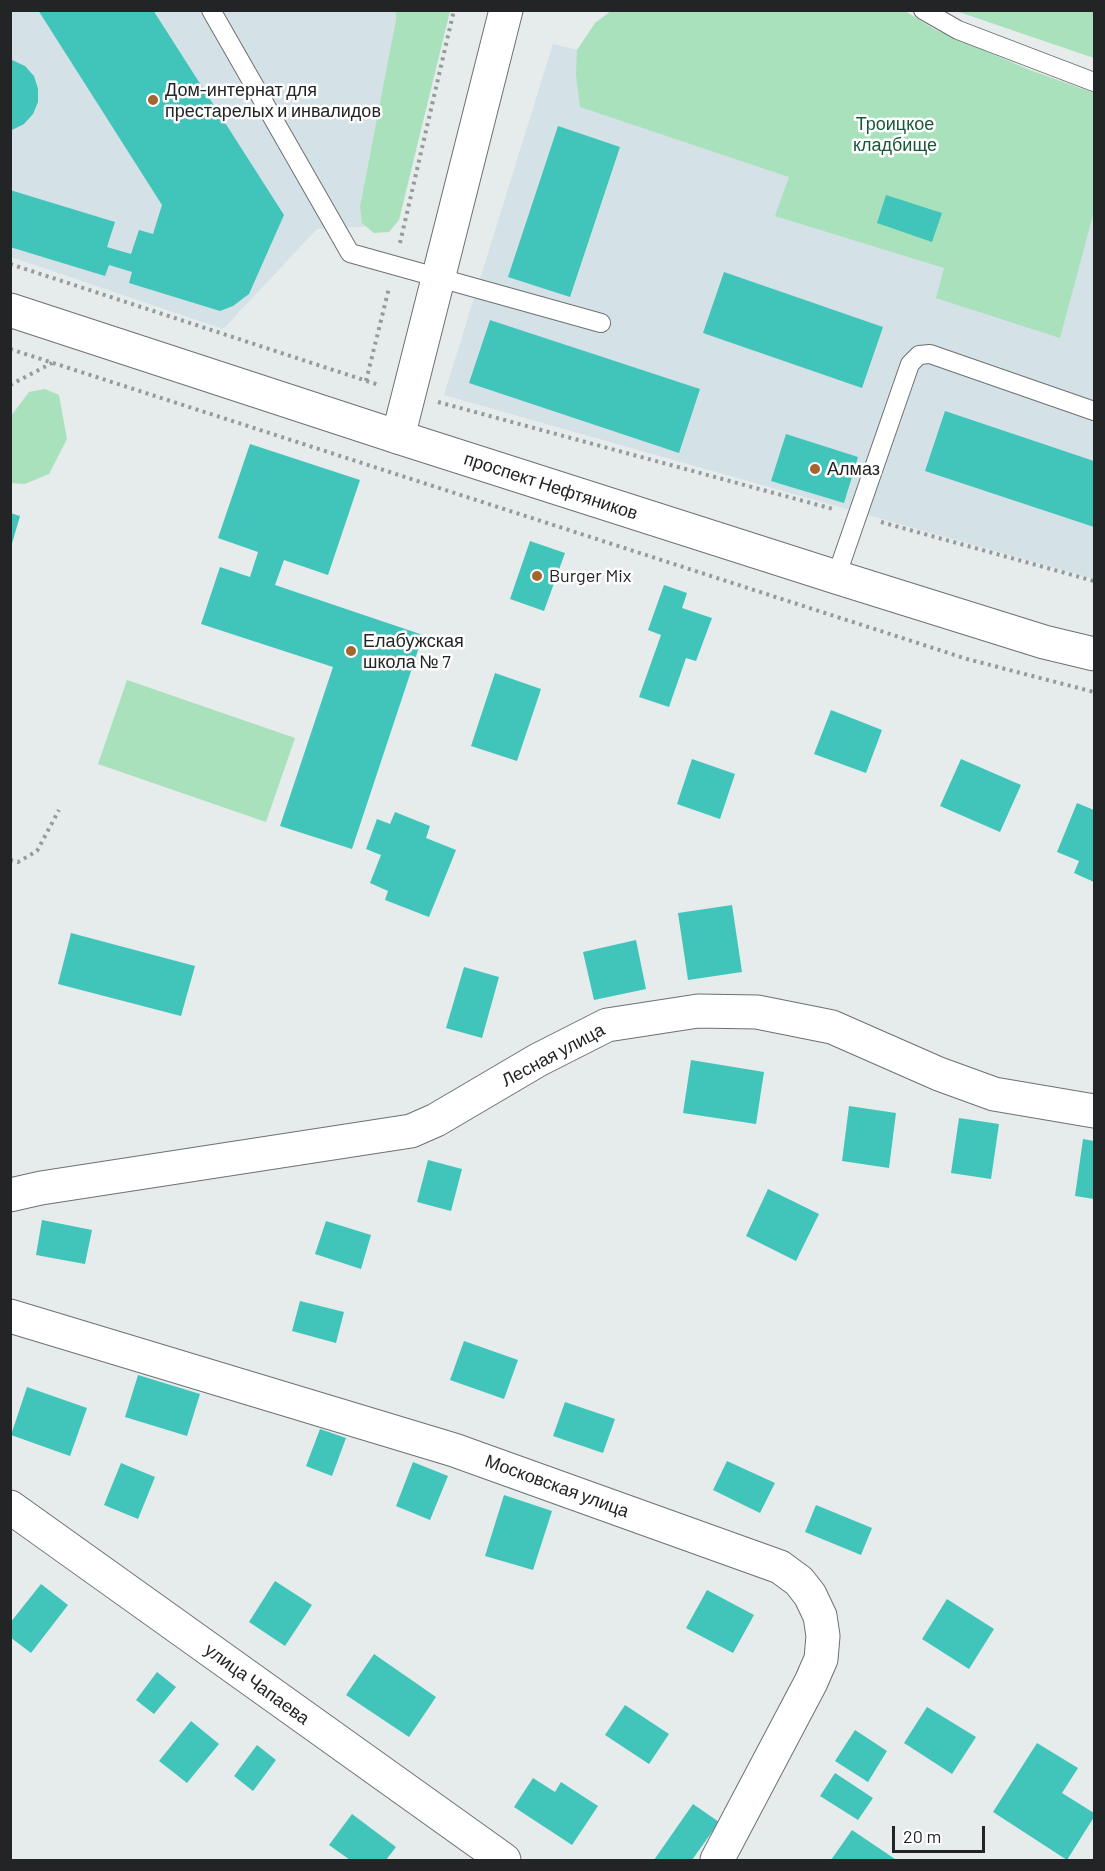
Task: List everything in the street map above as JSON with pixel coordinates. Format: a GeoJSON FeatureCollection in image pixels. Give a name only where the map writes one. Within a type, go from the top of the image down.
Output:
{"type":"FeatureCollection","features":[{"type":"Feature","properties":{"kind":"street"},"geometry":{"type":"LineString","coordinates":[[398,437],[506,10]]}},
{"type":"Feature","properties":{"kind":"street","name":"проспект Нефтяников"},"geometry":{"type":"LineString","coordinates":[[10,310],[837,577],[1044,642],[1095,654]]}},
{"type":"Feature","properties":{"kind":"street","name":"Лесная улица"},"geometry":{"type":"LineString","coordinates":[[10,1195],[41,1188],[411,1131],[436,1120],[538,1060],[607,1025],[698,1011],[756,1012],[832,1028],[939,1074],[994,1094],[1095,1111]]}},
{"type":"Feature","properties":{"kind":"street","name":"Московская улица"},"geometry":{"type":"LineString","coordinates":[[10,1316],[454,1450],[780,1567],[799,1581],[810,1595],[820,1616],[823,1636],[821,1659],[717,1860]]}},
{"type":"Feature","properties":{"kind":"street","name":"улица Чапаева"},"geometry":{"type":"LineString","coordinates":[[10,1507],[504,1860]]}},
{"type":"Feature","properties":{"kind":"lane"},"geometry":{"type":"LineString","coordinates":[[211,10],[350,253],[601,323]]}},
{"type":"Feature","properties":{"kind":"lane"},"geometry":{"type":"LineString","coordinates":[[923,10],[958,30],[1095,82]]}},
{"type":"Feature","properties":{"kind":"lane"},"geometry":{"type":"LineString","coordinates":[[837,577],[910,364],[919,355],[930,354],[1095,411]]}},
{"type":"Feature","properties":{"kind":"path"},"geometry":{"type":"LineString","coordinates":[[366,381],[454,10]]}},
{"type":"Feature","properties":{"kind":"path"},"geometry":{"type":"LineString","coordinates":[[10,264],[408,394],[1095,581]]}},
{"type":"Feature","properties":{"kind":"path"},"geometry":{"type":"LineString","coordinates":[[10,349],[967,659],[1095,692]]}},
{"type":"Feature","properties":{"kind":"path"},"geometry":{"type":"LineString","coordinates":[[10,386],[53,362]]}},
{"type":"Feature","properties":{"kind":"path"},"geometry":{"type":"LineString","coordinates":[[10,860],[18,862],[37,851],[59,810]]}},
{"type":"Feature","properties":{"kind":"shaded area"},"geometry":{"type":"Polygon","coordinates":[[[11,11],[410,11],[378,226],[317,229],[223,329],[11,257],[11,11]]]}},
{"type":"Feature","properties":{"kind":"shaded area"},"geometry":{"type":"Polygon","coordinates":[[[553,44],[1094,176],[1094,579],[444,395],[553,44]]]}},
{"type":"Feature","properties":{"kind":"green space"},"geometry":{"type":"Polygon","coordinates":[[[396,11],[450,11],[399,220],[389,232],[374,233],[362,223],[360,207],[396,11]]]}},
{"type":"Feature","properties":{"kind":"green space","name":"Троицкое кладбище"},"geometry":{"type":"Polygon","coordinates":[[[611,11],[905,11],[934,29],[1030,70],[1094,93],[1094,211],[1060,338],[936,298],[944,268],[775,216],[789,177],[580,107],[576,75],[577,50],[595,23],[611,11]]]}},
{"type":"Feature","properties":{"kind":"green space"},"geometry":{"type":"Polygon","coordinates":[[[956,11],[1094,11],[1094,58],[956,11]]]}},
{"type":"Feature","properties":{"kind":"green space"},"geometry":{"type":"Polygon","coordinates":[[[45,389],[59,395],[67,439],[49,474],[25,484],[11,483],[11,416],[29,392],[45,389]]]}},
{"type":"Feature","properties":{"kind":"green space"},"geometry":{"type":"Polygon","coordinates":[[[127,680],[295,738],[266,822],[98,764],[127,680]]]}},
{"type":"Feature","properties":{"kind":"building","name":"Дом-интернат для престарелых и инвалидов"},"geometry":{"type":"Polygon","coordinates":[[[38,10],[153,10],[284,215],[249,294],[233,306],[220,311],[129,283],[132,272],[109,265],[105,276],[10,247],[10,190],[115,222],[107,247],[131,254],[139,230],[153,234],[162,205],[38,10]]]}},
{"type":"Feature","properties":{"kind":"building"},"geometry":{"type":"Polygon","coordinates":[[[10,59],[25,66],[34,76],[38,89],[38,102],[33,114],[24,124],[10,131],[10,59]]]}},
{"type":"Feature","properties":{"kind":"building"},"geometry":{"type":"Polygon","coordinates":[[[558,126],[620,147],[570,297],[508,277],[558,126]]]}},
{"type":"Feature","properties":{"kind":"building"},"geometry":{"type":"Polygon","coordinates":[[[886,195],[942,213],[932,242],[877,223],[886,195]]]}},
{"type":"Feature","properties":{"kind":"building"},"geometry":{"type":"Polygon","coordinates":[[[724,272],[883,327],[862,388],[703,333],[724,272]]]}},
{"type":"Feature","properties":{"kind":"building"},"geometry":{"type":"Polygon","coordinates":[[[490,320],[700,389],[679,453],[469,383],[490,320]]]}},
{"type":"Feature","properties":{"kind":"building"},"geometry":{"type":"Polygon","coordinates":[[[945,411],[1094,461],[1094,527],[925,471],[945,411]]]}},
{"type":"Feature","properties":{"kind":"building","name":"Алмаз"},"geometry":{"type":"Polygon","coordinates":[[[786,434],[858,457],[844,503],[771,481],[786,434]]]}},
{"type":"Feature","properties":{"kind":"building","name":"Елабужская школа № 7"},"geometry":{"type":"Polygon","coordinates":[[[250,444],[360,480],[328,575],[284,560],[275,585],[423,635],[352,849],[280,826],[333,667],[201,624],[220,567],[250,577],[258,552],[218,538],[250,444]]]}},
{"type":"Feature","properties":{"kind":"building"},"geometry":{"type":"Polygon","coordinates":[[[10,513],[20,516],[11,547],[10,547],[10,513]]]}},
{"type":"Feature","properties":{"kind":"building","name":"Burger Mix"},"geometry":{"type":"Polygon","coordinates":[[[530,541],[565,553],[544,611],[510,599],[530,541]]]}},
{"type":"Feature","properties":{"kind":"building"},"geometry":{"type":"Polygon","coordinates":[[[664,585],[687,593],[682,608],[712,618],[696,661],[686,658],[669,707],[639,697],[661,635],[648,630],[664,585]]]}},
{"type":"Feature","properties":{"kind":"building"},"geometry":{"type":"Polygon","coordinates":[[[495,673],[541,689],[517,761],[471,746],[495,673]]]}},
{"type":"Feature","properties":{"kind":"building"},"geometry":{"type":"Polygon","coordinates":[[[831,710],[882,730],[866,773],[814,754],[831,710]]]}},
{"type":"Feature","properties":{"kind":"building"},"geometry":{"type":"Polygon","coordinates":[[[692,759],[735,774],[720,819],[677,804],[692,759]]]}},
{"type":"Feature","properties":{"kind":"building"},"geometry":{"type":"Polygon","coordinates":[[[961,759],[1021,785],[1000,832],[940,806],[961,759]]]}},
{"type":"Feature","properties":{"kind":"building"},"geometry":{"type":"Polygon","coordinates":[[[1077,803],[1094,810],[1094,882],[1074,873],[1079,861],[1057,852],[1077,803]]]}},
{"type":"Feature","properties":{"kind":"building"},"geometry":{"type":"Polygon","coordinates":[[[395,812],[430,826],[426,838],[456,850],[429,917],[385,900],[388,891],[370,883],[381,855],[366,849],[377,819],[390,824],[395,812]]]}},
{"type":"Feature","properties":{"kind":"building"},"geometry":{"type":"Polygon","coordinates":[[[732,905],[742,972],[688,980],[678,913],[732,905]]]}},
{"type":"Feature","properties":{"kind":"building"},"geometry":{"type":"Polygon","coordinates":[[[71,933],[195,966],[181,1016],[58,984],[71,933]]]}},
{"type":"Feature","properties":{"kind":"building"},"geometry":{"type":"Polygon","coordinates":[[[636,940],[646,989],[594,1000],[583,952],[636,940]]]}},
{"type":"Feature","properties":{"kind":"building"},"geometry":{"type":"Polygon","coordinates":[[[464,967],[499,977],[482,1038],[446,1028],[464,967]]]}},
{"type":"Feature","properties":{"kind":"building"},"geometry":{"type":"Polygon","coordinates":[[[691,1060],[764,1072],[756,1124],[683,1113],[691,1060]]]}},
{"type":"Feature","properties":{"kind":"building"},"geometry":{"type":"Polygon","coordinates":[[[849,1106],[896,1113],[889,1168],[842,1161],[849,1106]]]}},
{"type":"Feature","properties":{"kind":"building"},"geometry":{"type":"Polygon","coordinates":[[[959,1118],[999,1124],[991,1179],[951,1173],[959,1118]]]}},
{"type":"Feature","properties":{"kind":"building"},"geometry":{"type":"Polygon","coordinates":[[[1083,1139],[1094,1141],[1094,1199],[1075,1196],[1083,1139]]]}},
{"type":"Feature","properties":{"kind":"building"},"geometry":{"type":"Polygon","coordinates":[[[428,1160],[462,1169],[451,1211],[417,1202],[428,1160]]]}},
{"type":"Feature","properties":{"kind":"building"},"geometry":{"type":"Polygon","coordinates":[[[768,1189],[819,1214],[796,1261],[746,1236],[768,1189]]]}},
{"type":"Feature","properties":{"kind":"building"},"geometry":{"type":"Polygon","coordinates":[[[42,1220],[92,1230],[85,1264],[36,1255],[42,1220]]]}},
{"type":"Feature","properties":{"kind":"building"},"geometry":{"type":"Polygon","coordinates":[[[326,1221],[371,1235],[361,1269],[315,1254],[326,1221]]]}},
{"type":"Feature","properties":{"kind":"building"},"geometry":{"type":"Polygon","coordinates":[[[300,1301],[344,1312],[336,1343],[292,1331],[300,1301]]]}},
{"type":"Feature","properties":{"kind":"building"},"geometry":{"type":"Polygon","coordinates":[[[464,1341],[518,1360],[504,1399],[450,1380],[464,1341]]]}},
{"type":"Feature","properties":{"kind":"building"},"geometry":{"type":"Polygon","coordinates":[[[138,1375],[200,1394],[187,1436],[125,1417],[138,1375]]]}},
{"type":"Feature","properties":{"kind":"building"},"geometry":{"type":"Polygon","coordinates":[[[27,1387],[87,1408],[70,1456],[11,1435],[27,1387]]]}},
{"type":"Feature","properties":{"kind":"building"},"geometry":{"type":"Polygon","coordinates":[[[565,1402],[615,1419],[603,1453],[553,1436],[565,1402]]]}},
{"type":"Feature","properties":{"kind":"building"},"geometry":{"type":"Polygon","coordinates":[[[320,1429],[346,1438],[332,1476],[306,1466],[320,1429]]]}},
{"type":"Feature","properties":{"kind":"building"},"geometry":{"type":"Polygon","coordinates":[[[727,1461],[775,1483],[760,1513],[713,1490],[727,1461]]]}},
{"type":"Feature","properties":{"kind":"building"},"geometry":{"type":"Polygon","coordinates":[[[413,1462],[448,1476],[430,1520],[396,1506],[413,1462]]]}},
{"type":"Feature","properties":{"kind":"building"},"geometry":{"type":"Polygon","coordinates":[[[121,1463],[155,1477],[138,1519],[104,1505],[121,1463]]]}},
{"type":"Feature","properties":{"kind":"building"},"geometry":{"type":"Polygon","coordinates":[[[504,1495],[552,1511],[533,1570],[485,1556],[504,1495]]]}},
{"type":"Feature","properties":{"kind":"building"},"geometry":{"type":"Polygon","coordinates":[[[816,1505],[872,1528],[861,1555],[805,1532],[816,1505]]]}},
{"type":"Feature","properties":{"kind":"building"},"geometry":{"type":"Polygon","coordinates":[[[275,1581],[312,1605],[285,1646],[249,1622],[275,1581]]]}},
{"type":"Feature","properties":{"kind":"building"},"geometry":{"type":"Polygon","coordinates":[[[41,1584],[68,1605],[31,1653],[10,1637],[10,1623],[41,1584]]]}},
{"type":"Feature","properties":{"kind":"building"},"geometry":{"type":"Polygon","coordinates":[[[707,1590],[754,1615],[733,1653],[686,1628],[707,1590]]]}},
{"type":"Feature","properties":{"kind":"building"},"geometry":{"type":"Polygon","coordinates":[[[947,1599],[994,1629],[969,1669],[922,1639],[947,1599]]]}},
{"type":"Feature","properties":{"kind":"building"},"geometry":{"type":"Polygon","coordinates":[[[374,1654],[436,1697],[409,1737],[346,1695],[374,1654]]]}},
{"type":"Feature","properties":{"kind":"building"},"geometry":{"type":"Polygon","coordinates":[[[157,1672],[176,1687],[154,1714],[136,1700],[157,1672]]]}},
{"type":"Feature","properties":{"kind":"building"},"geometry":{"type":"Polygon","coordinates":[[[625,1705],[669,1734],[649,1764],[605,1735],[625,1705]]]}},
{"type":"Feature","properties":{"kind":"building"},"geometry":{"type":"Polygon","coordinates":[[[927,1707],[976,1737],[952,1774],[904,1743],[927,1707]]]}},
{"type":"Feature","properties":{"kind":"building"},"geometry":{"type":"Polygon","coordinates":[[[191,1721],[219,1744],[187,1783],[159,1761],[191,1721]]]}},
{"type":"Feature","properties":{"kind":"building"},"geometry":{"type":"Polygon","coordinates":[[[855,1730],[887,1751],[868,1782],[835,1761],[855,1730]]]}},
{"type":"Feature","properties":{"kind":"building"},"geometry":{"type":"Polygon","coordinates":[[[1037,1743],[1078,1768],[1062,1793],[1094,1813],[1094,1817],[1067,1860],[993,1812],[1037,1743]]]}},
{"type":"Feature","properties":{"kind":"building"},"geometry":{"type":"Polygon","coordinates":[[[257,1745],[276,1760],[253,1791],[234,1776],[257,1745]]]}},
{"type":"Feature","properties":{"kind":"building"},"geometry":{"type":"Polygon","coordinates":[[[835,1773],[873,1798],[858,1820],[820,1796],[835,1773]]]}},
{"type":"Feature","properties":{"kind":"building"},"geometry":{"type":"Polygon","coordinates":[[[533,1778],[555,1792],[561,1782],[598,1806],[572,1845],[514,1807],[533,1778]]]}},
{"type":"Feature","properties":{"kind":"building"},"geometry":{"type":"Polygon","coordinates":[[[693,1804],[719,1822],[692,1860],[654,1860],[693,1804]]]}},
{"type":"Feature","properties":{"kind":"building"},"geometry":{"type":"Polygon","coordinates":[[[352,1814],[396,1847],[386,1860],[350,1860],[329,1845],[352,1814]]]}},
{"type":"Feature","properties":{"kind":"building"},"geometry":{"type":"Polygon","coordinates":[[[852,1830],[895,1859],[831,1860],[852,1830]]]}},
{"type":"Feature","properties":{"kind":"place","name":"Дом-интернат для престарелых и инвалидов"},"geometry":{"type":"Point","coordinates":[153,100]}},
{"type":"Feature","properties":{"kind":"place","name":"Алмаз"},"geometry":{"type":"Point","coordinates":[815,469]}},
{"type":"Feature","properties":{"kind":"place","name":"Burger Mix"},"geometry":{"type":"Point","coordinates":[537,576]}},
{"type":"Feature","properties":{"kind":"place","name":"Елабужская школа № 7"},"geometry":{"type":"Point","coordinates":[351,651]}}]}
